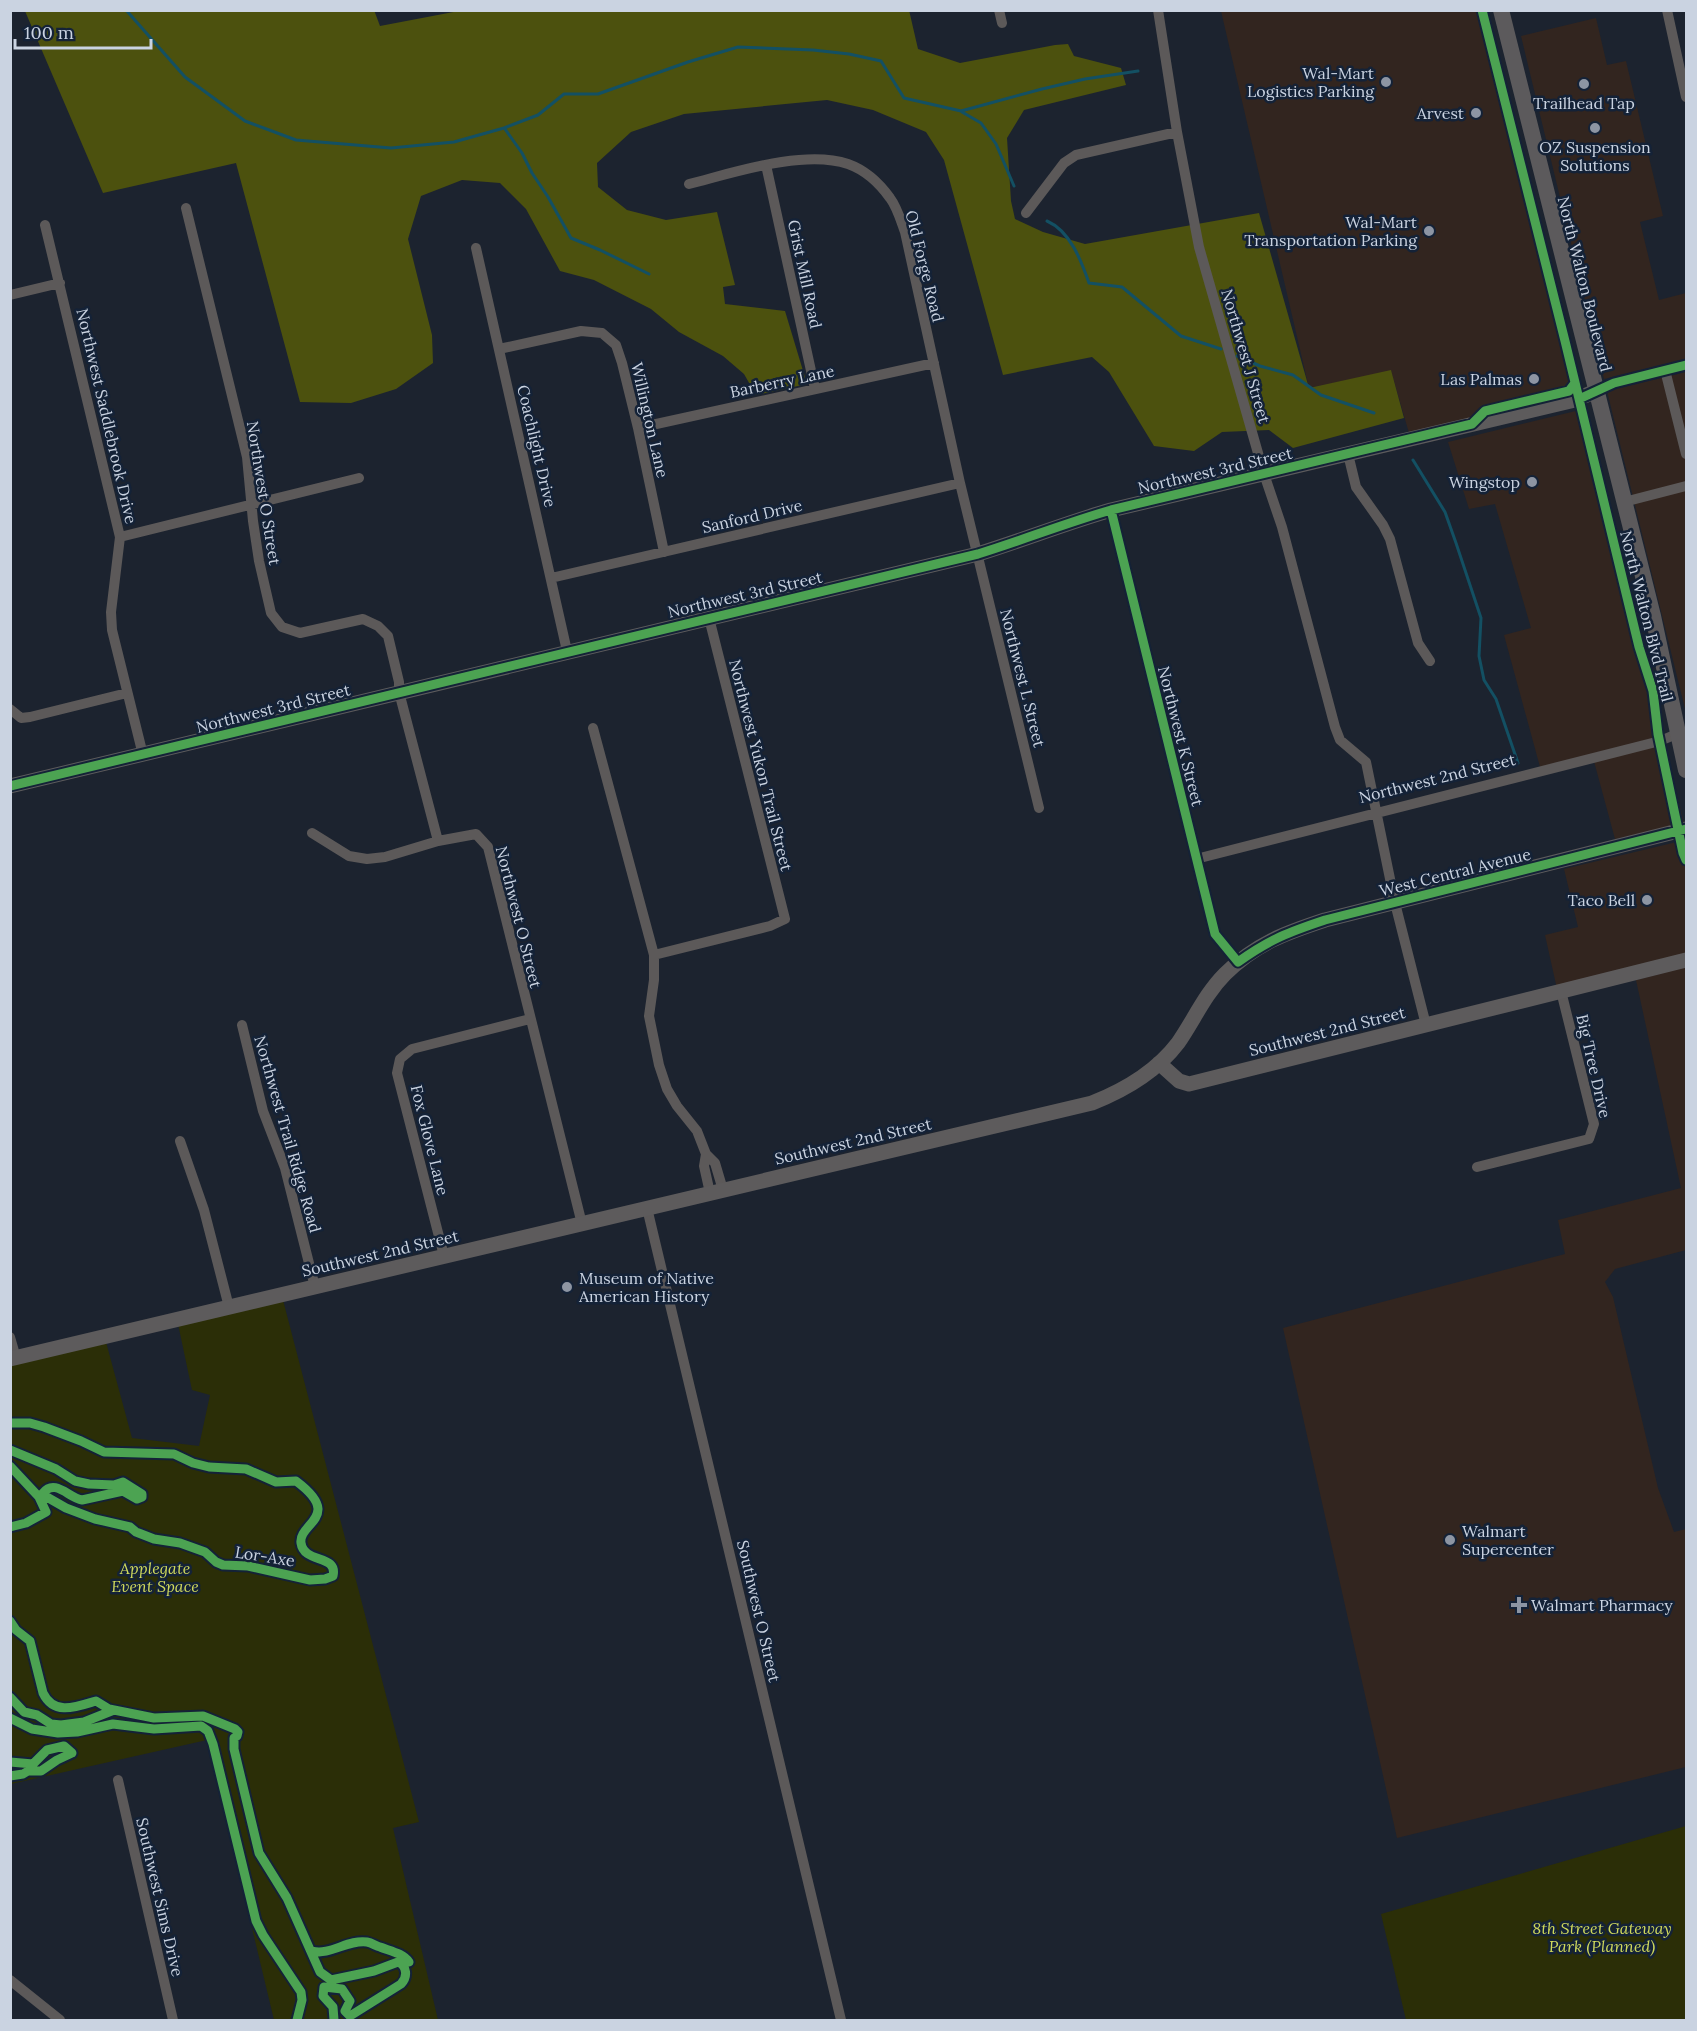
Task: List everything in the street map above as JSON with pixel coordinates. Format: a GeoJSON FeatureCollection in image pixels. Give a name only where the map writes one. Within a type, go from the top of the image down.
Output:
{"type":"FeatureCollection","features":[{"type":"Feature","properties":{"kind":"main road","name":"North Walton Boulevard"},"geometry":{"type":"LineString","coordinates":[[1501,10],[1683,732],[1686,770]]}},
{"type":"Feature","properties":{"kind":"street"},"geometry":{"type":"LineString","coordinates":[[999,10],[1002,23]]}},
{"type":"Feature","properties":{"kind":"street","name":"Northwest J Street"},"geometry":{"type":"LineString","coordinates":[[1158,10],[1177,132],[1199,247],[1264,474],[1282,527],[1335,727],[1340,740],[1366,762],[1395,903],[1426,1025]]}},
{"type":"Feature","properties":{"kind":"street"},"geometry":{"type":"LineString","coordinates":[[1667,10],[1686,97]]}},
{"type":"Feature","properties":{"kind":"street"},"geometry":{"type":"LineString","coordinates":[[1026,213],[1064,162],[1076,155],[1177,132]]}},
{"type":"Feature","properties":{"kind":"street","name":"Old Forge Road"},"geometry":{"type":"LineString","coordinates":[[689,184],[766,165],[814,158],[848,164],[872,178],[892,200],[905,232],[960,483],[978,554]]}},
{"type":"Feature","properties":{"kind":"street","name":"Grist Mill Road"},"geometry":{"type":"LineString","coordinates":[[766,165],[815,389]]}},
{"type":"Feature","properties":{"kind":"street","name":"Northwest O Street"},"geometry":{"type":"LineString","coordinates":[[186,208],[247,457],[259,561],[272,613],[282,627],[300,633],[363,619],[378,626],[388,636],[399,682],[399,692],[438,841],[476,834],[488,847],[582,1224]]}},
{"type":"Feature","properties":{"kind":"street","name":"Northwest Saddlebrook Drive"},"geometry":{"type":"LineString","coordinates":[[45,225],[120,537],[111,612],[112,630],[143,755]]}},
{"type":"Feature","properties":{"kind":"street","name":"Coachlight Drive"},"geometry":{"type":"LineString","coordinates":[[476,248],[567,651]]}},
{"type":"Feature","properties":{"kind":"street"},"geometry":{"type":"LineString","coordinates":[[10,295],[60,283]]}},
{"type":"Feature","properties":{"kind":"street","name":"Willington Lane"},"geometry":{"type":"LineString","coordinates":[[499,349],[581,331],[602,333],[616,345],[638,428],[664,552]]}},
{"type":"Feature","properties":{"kind":"street","name":"Barberry Lane"},"geometry":{"type":"LineString","coordinates":[[638,428],[934,363]]}},
{"type":"Feature","properties":{"kind":"street","name":"Northwest 3rd Street"},"geometry":{"type":"LineString","coordinates":[[10,786],[978,554],[1032,537],[1075,520],[1111,510],[1575,400],[1614,383],[1686,365]]}},
{"type":"Feature","properties":{"kind":"street"},"geometry":{"type":"LineString","coordinates":[[1665,370],[1686,454]]}},
{"type":"Feature","properties":{"kind":"street"},"geometry":{"type":"LineString","coordinates":[[1348,454],[1356,487],[1383,525],[1390,539],[1418,643],[1430,661]]}},
{"type":"Feature","properties":{"kind":"street"},"geometry":{"type":"LineString","coordinates":[[120,537],[359,478]]}},
{"type":"Feature","properties":{"kind":"street","name":"Sanford Drive"},"geometry":{"type":"LineString","coordinates":[[551,578],[960,483]]}},
{"type":"Feature","properties":{"kind":"street"},"geometry":{"type":"LineString","coordinates":[[1624,502],[1686,486]]}},
{"type":"Feature","properties":{"kind":"street","name":"Northwest K Street"},"geometry":{"type":"LineString","coordinates":[[1111,510],[1215,934],[1238,962]]}},
{"type":"Feature","properties":{"kind":"street","name":"Northwest L Street"},"geometry":{"type":"LineString","coordinates":[[978,554],[1039,808]]}},
{"type":"Feature","properties":{"kind":"street","name":"Northwest Yukon Trail Street"},"geometry":{"type":"LineString","coordinates":[[654,955],[771,926],[784,919],[709,618]]}},
{"type":"Feature","properties":{"kind":"street"},"geometry":{"type":"LineString","coordinates":[[10,710],[21,718],[127,693]]}},
{"type":"Feature","properties":{"kind":"street"},"geometry":{"type":"LineString","coordinates":[[593,728],[654,955],[654,980],[649,1016],[659,1065],[677,1106],[697,1131],[706,1154],[715,1163],[716,1192]]}},
{"type":"Feature","properties":{"kind":"street","name":"Northwest 2nd Street"},"geometry":{"type":"LineString","coordinates":[[1196,859],[1660,741],[1683,732]]}},
{"type":"Feature","properties":{"kind":"street","name":"West Central Avenue"},"geometry":{"type":"LineString","coordinates":[[1159,1063],[1177,1043],[1206,997],[1223,976],[1260,946],[1283,934],[1325,920],[1686,829]]}},
{"type":"Feature","properties":{"kind":"street"},"geometry":{"type":"LineString","coordinates":[[312,833],[349,856],[367,859],[438,841]]}},
{"type":"Feature","properties":{"kind":"street","name":"Southwest 2nd Street"},"geometry":{"type":"LineString","coordinates":[[13,1359],[1092,1103],[1118,1093],[1142,1078],[1159,1063],[1179,1080],[1189,1084],[1686,960]]}},
{"type":"Feature","properties":{"kind":"street","name":"Big Tree Drive"},"geometry":{"type":"LineString","coordinates":[[1477,1167],[1589,1139],[1594,1124],[1562,991]]}},
{"type":"Feature","properties":{"kind":"street","name":"Fox Glove Lane"},"geometry":{"type":"LineString","coordinates":[[444,1256],[397,1073],[400,1059],[412,1049],[530,1019]]}},
{"type":"Feature","properties":{"kind":"street","name":"Northwest Trail Ridge Road"},"geometry":{"type":"LineString","coordinates":[[242,1025],[263,1111],[285,1168],[315,1287]]}},
{"type":"Feature","properties":{"kind":"street"},"geometry":{"type":"LineString","coordinates":[[180,1141],[204,1210],[229,1307]]}},
{"type":"Feature","properties":{"kind":"street","name":"Southwest O Street"},"geometry":{"type":"LineString","coordinates":[[647,1208],[841,2020]]}},
{"type":"Feature","properties":{"kind":"street"},"geometry":{"type":"LineString","coordinates":[[10,1338],[13,1359]]}},
{"type":"Feature","properties":{"kind":"street","name":"Southwest Sims Drive"},"geometry":{"type":"LineString","coordinates":[[118,1780],[173,2020]]}},
{"type":"Feature","properties":{"kind":"street"},"geometry":{"type":"LineString","coordinates":[[10,1980],[60,2020]]}},
{"type":"Feature","properties":{"kind":"shaded area"},"geometry":{"type":"Polygon","coordinates":[[[1221,11],[1485,11],[1580,391],[1409,433],[1391,371],[1309,388],[1221,11]]]}},
{"type":"Feature","properties":{"kind":"shaded area"},"geometry":{"type":"Polygon","coordinates":[[[1596,18],[1607,65],[1626,61],[1663,216],[1640,222],[1659,300],[1686,293],[1686,359],[1604,379],[1521,36],[1596,18]]]}},
{"type":"Feature","properties":{"kind":"shaded area"},"geometry":{"type":"Polygon","coordinates":[[[1686,372],[1686,713],[1607,391],[1686,372]]]}},
{"type":"Feature","properties":{"kind":"shaded area"},"geometry":{"type":"Polygon","coordinates":[[[1584,409],[1684,823],[1615,839],[1592,754],[1540,767],[1504,635],[1531,628],[1495,504],[1469,509],[1448,442],[1584,409]]]}},
{"type":"Feature","properties":{"kind":"shaded area"},"geometry":{"type":"Polygon","coordinates":[[[1685,840],[1686,956],[1557,989],[1545,935],[1578,927],[1564,869],[1685,840]]]}},
{"type":"Feature","properties":{"kind":"shaded area"},"geometry":{"type":"Polygon","coordinates":[[[1686,967],[1686,1250],[1615,1269],[1605,1282],[1613,1297],[1658,1488],[1674,1532],[1686,1529],[1686,1767],[1397,1838],[1283,1328],[1565,1254],[1558,1220],[1681,1188],[1636,980],[1686,967]]]}},
{"type":"Feature","properties":{"kind":"green space"},"geometry":{"type":"Polygon","coordinates":[[[374,10],[380,26],[464,10],[909,10],[918,49],[960,63],[1068,44],[1074,56],[1121,68],[1126,85],[1024,110],[1007,138],[1011,201],[1015,219],[1043,232],[1085,244],[1259,213],[1309,388],[1391,370],[1404,418],[1293,448],[1269,430],[1222,432],[1194,451],[1154,446],[1109,372],[1092,357],[1003,375],[944,160],[926,132],[873,110],[827,100],[684,114],[631,132],[597,163],[598,187],[627,210],[666,220],[717,212],[735,285],[723,287],[725,304],[785,311],[807,384],[756,395],[744,374],[723,356],[679,332],[651,309],[594,280],[560,271],[526,209],[500,183],[462,180],[421,196],[408,239],[432,335],[433,363],[396,389],[351,403],[300,402],[236,163],[103,193],[25,11],[374,10]]]}},
{"type":"Feature","properties":{"kind":"green space","name":"Applegate Event Space"},"geometry":{"type":"Polygon","coordinates":[[[283,1300],[419,1822],[393,1828],[438,2020],[274,2020],[207,1740],[11,1784],[10,1363],[106,1342],[132,1438],[199,1446],[210,1395],[192,1390],[178,1324],[283,1300]]]}},
{"type":"Feature","properties":{"kind":"green space","name":"8th Street Gateway Park (Planned)"},"geometry":{"type":"Polygon","coordinates":[[[1686,1826],[1686,2020],[1406,2020],[1381,1914],[1686,1826]]]}},
{"type":"Feature","properties":{"kind":"waterway"},"geometry":{"type":"LineString","coordinates":[[126,10],[185,77],[245,121],[296,140],[391,148],[454,142],[504,128],[538,115],[564,94],[598,94],[738,47],[813,50],[849,54],[881,61],[904,98],[961,111],[1085,79],[1138,71]]}},
{"type":"Feature","properties":{"kind":"waterway"},"geometry":{"type":"LineString","coordinates":[[962,112],[981,123],[996,144],[1014,186]]}},
{"type":"Feature","properties":{"kind":"waterway"},"geometry":{"type":"LineString","coordinates":[[505,129],[522,153],[571,238],[649,274]]}},
{"type":"Feature","properties":{"kind":"waterway"},"geometry":{"type":"LineString","coordinates":[[1047,221],[1062,232],[1074,247],[1089,283],[1122,287],[1181,336],[1221,349]]}},
{"type":"Feature","properties":{"kind":"waterway"},"geometry":{"type":"LineString","coordinates":[[1237,356],[1260,366],[1293,375],[1321,395],[1374,413]]}},
{"type":"Feature","properties":{"kind":"waterway"},"geometry":{"type":"LineString","coordinates":[[1413,460],[1445,512],[1456,543],[1481,618],[1479,656],[1484,680],[1496,699],[1518,763]]}},
{"type":"Feature","properties":{"kind":"cycle path","name":"North Walton Blvd Trail"},"geometry":{"type":"LineString","coordinates":[[1482,10],[1639,647],[1653,691],[1658,734],[1686,860]]}},
{"type":"Feature","properties":{"kind":"cycle path"},"geometry":{"type":"LineString","coordinates":[[1579,399],[1614,383],[1686,365]]}},
{"type":"Feature","properties":{"kind":"cycle path"},"geometry":{"type":"LineString","coordinates":[[10,786],[978,554],[1111,510],[1472,424],[1485,411],[1569,391],[1575,383]]}},
{"type":"Feature","properties":{"kind":"cycle path"},"geometry":{"type":"LineString","coordinates":[[1111,510],[1215,934],[1238,962],[1280,937],[1325,920],[1686,829]]}},
{"type":"Feature","properties":{"kind":"cycle path","name":"Lor-Axe"},"geometry":{"type":"LineString","coordinates":[[10,1423],[30,1423],[44,1427],[104,1452],[174,1454],[193,1463],[209,1467],[246,1469],[276,1482],[296,1481],[310,1493],[317,1503],[318,1511],[302,1536],[303,1550],[331,1565],[333,1576],[310,1580],[248,1566],[223,1565],[205,1552],[180,1543],[154,1539],[130,1527],[95,1519],[66,1508],[43,1493],[52,1487],[82,1500],[123,1491],[137,1499],[142,1497],[142,1494],[123,1482],[114,1485],[75,1481],[56,1469],[10,1450]]}},
{"type":"Feature","properties":{"kind":"cycle path"},"geometry":{"type":"LineString","coordinates":[[10,1466],[39,1497],[46,1512],[26,1523],[10,1527]]}},
{"type":"Feature","properties":{"kind":"cycle path"},"geometry":{"type":"LineString","coordinates":[[10,1621],[16,1630],[30,1641],[43,1693],[53,1705],[66,1708],[96,1701],[109,1709],[154,1718],[203,1716],[238,1732],[234,1738],[234,1749],[259,1853],[287,1898],[320,1972],[331,1980],[374,1971],[398,1962],[405,1969],[405,1978],[401,1984],[350,2016],[345,2011],[350,2001],[342,1989],[324,1987],[323,1996],[333,2007],[334,2020]]}},
{"type":"Feature","properties":{"kind":"cycle path"},"geometry":{"type":"LineString","coordinates":[[10,1697],[24,1712],[37,1715],[51,1724],[84,1722],[114,1710]]}},
{"type":"Feature","properties":{"kind":"cycle path"},"geometry":{"type":"LineString","coordinates":[[10,1718],[32,1729],[58,1733],[77,1732],[113,1724],[154,1729],[201,1726],[208,1731],[256,1921],[301,1992],[302,2000],[297,2020]]}},
{"type":"Feature","properties":{"kind":"cycle path"},"geometry":{"type":"LineString","coordinates":[[10,1762],[33,1764],[47,1750],[64,1746],[72,1753],[41,1771],[28,1771],[10,1776]]}},
{"type":"Feature","properties":{"kind":"cycle path"},"geometry":{"type":"LineString","coordinates":[[312,1951],[326,1951],[353,1943],[367,1942],[400,1954],[409,1962]]}},
{"type":"Feature","properties":{"kind":"place","name":"Wal-Mart Logistics Parking"},"geometry":{"type":"Point","coordinates":[1386,82]}},
{"type":"Feature","properties":{"kind":"place","name":"Trailhead Tap"},"geometry":{"type":"Point","coordinates":[1584,84]}},
{"type":"Feature","properties":{"kind":"place","name":"Arvest"},"geometry":{"type":"Point","coordinates":[1476,113]}},
{"type":"Feature","properties":{"kind":"place","name":"OZ Suspension Solutions"},"geometry":{"type":"Point","coordinates":[1595,128]}},
{"type":"Feature","properties":{"kind":"place","name":"Wal-Mart Transportation Parking"},"geometry":{"type":"Point","coordinates":[1429,231]}},
{"type":"Feature","properties":{"kind":"place","name":"Las Palmas"},"geometry":{"type":"Point","coordinates":[1534,379]}},
{"type":"Feature","properties":{"kind":"place","name":"Wingstop"},"geometry":{"type":"Point","coordinates":[1532,482]}},
{"type":"Feature","properties":{"kind":"place","name":"Taco Bell"},"geometry":{"type":"Point","coordinates":[1647,900]}},
{"type":"Feature","properties":{"kind":"place","name":"Museum of Native American History"},"geometry":{"type":"Point","coordinates":[567,1287]}},
{"type":"Feature","properties":{"kind":"place","name":"Walmart Supercenter"},"geometry":{"type":"Point","coordinates":[1450,1540]}},
{"type":"Feature","properties":{"kind":"place","name":"Walmart Pharmacy"},"geometry":{"type":"Point","coordinates":[1519,1605]}}]}
